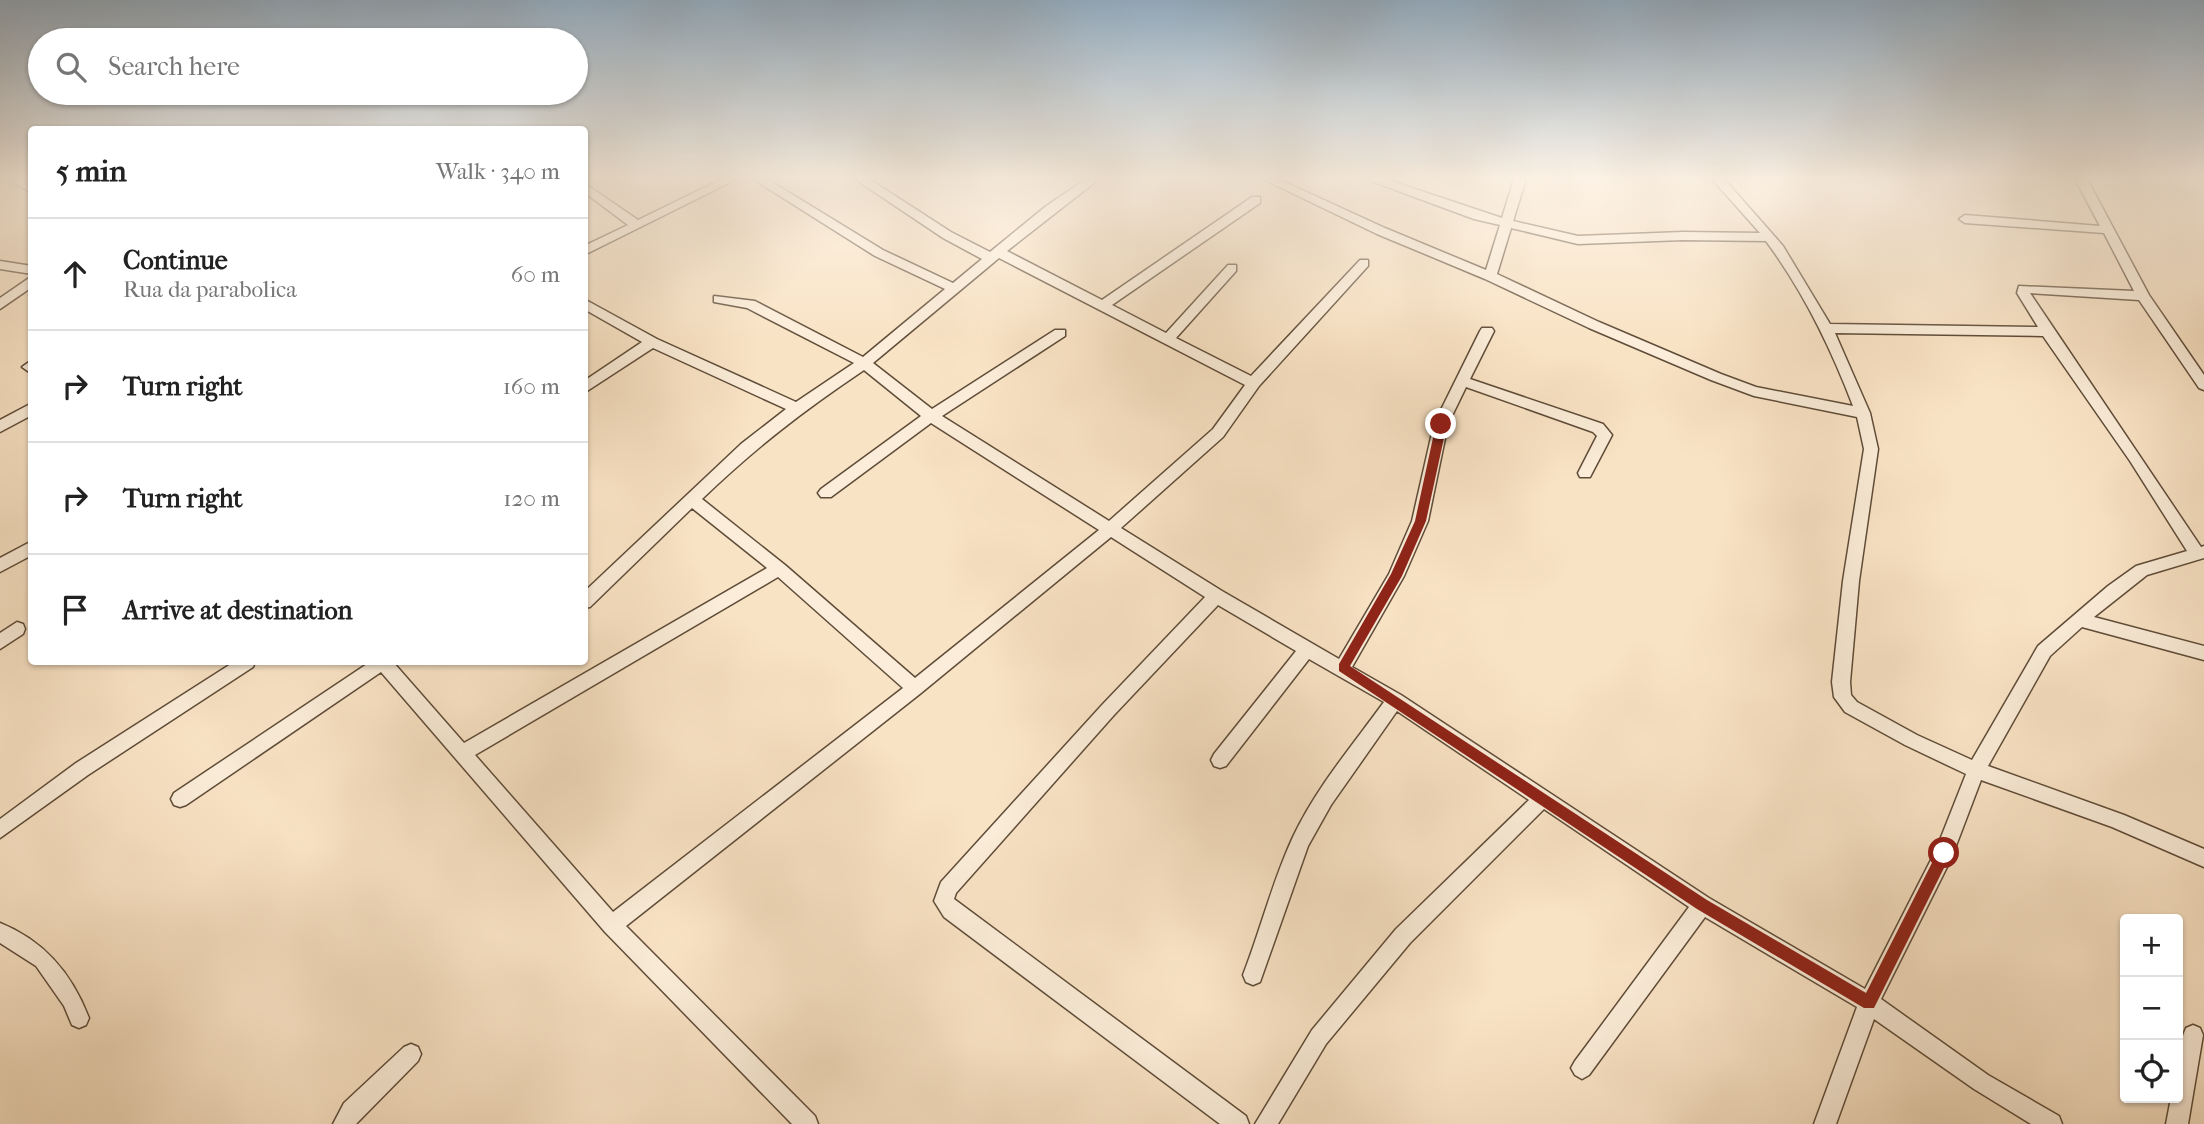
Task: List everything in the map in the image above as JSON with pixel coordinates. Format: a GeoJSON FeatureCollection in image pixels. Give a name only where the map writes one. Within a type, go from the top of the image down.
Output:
{"type":"FeatureCollection","features":[{"type":"Feature","properties":{"kind":"street"},"geometry":{"type":"LineString","coordinates":[[588,249],[621,231]]}},
{"type":"Feature","properties":{"kind":"street"},"geometry":{"type":"LineString","coordinates":[[844,231],[879,253],[956,289]]}},
{"type":"Feature","properties":{"kind":"street"},"geometry":{"type":"LineString","coordinates":[[942,231],[1103,306],[1253,383]]}},
{"type":"Feature","properties":{"kind":"street"},"geometry":{"type":"LineString","coordinates":[[588,598],[746,449],[797,408],[864,363],[1025,231]]}},
{"type":"Feature","properties":{"kind":"street"},"geometry":{"type":"LineString","coordinates":[[1103,306],[1211,231]]}},
{"type":"Feature","properties":{"kind":"street"},"geometry":{"type":"LineString","coordinates":[[1382,231],[1490,276],[1594,326],[1716,377],[1754,391],[1863,413]]}},
{"type":"Feature","properties":{"kind":"street"},"geometry":{"type":"LineString","coordinates":[[1490,276],[1506,231]]}},
{"type":"Feature","properties":{"kind":"street"},"geometry":{"type":"LineString","coordinates":[[1538,231],[1578,240],[1683,236],[1769,237]]}},
{"type":"Feature","properties":{"kind":"street"},"geometry":{"type":"LineString","coordinates":[[1764,231],[1801,279],[1827,328],[1870,430],[1871,449],[1850,594],[1841,682],[1843,697],[1851,707],[1911,740],[1976,770],[2117,821],[2204,858]]}},
{"type":"Feature","properties":{"kind":"street"},"geometry":{"type":"LineString","coordinates":[[2109,231],[2143,296],[2204,385]]}},
{"type":"Feature","properties":{"kind":"street"},"geometry":{"type":"LineString","coordinates":[[612,925],[915,688],[1109,530],[1217,433],[1245,398],[1253,383],[1364,263]]}},
{"type":"Feature","properties":{"kind":"street"},"geometry":{"type":"LineString","coordinates":[[0,265],[28,269]]}},
{"type":"Feature","properties":{"kind":"street"},"geometry":{"type":"LineString","coordinates":[[1168,339],[1232,268]]}},
{"type":"Feature","properties":{"kind":"street"},"geometry":{"type":"LineString","coordinates":[[0,305],[28,283]]}},
{"type":"Feature","properties":{"kind":"street"},"geometry":{"type":"LineString","coordinates":[[1825,1124],[1869,1003],[1944,853],[1976,770],[2045,651],[2142,570],[2200,553],[2047,332],[2023,293],[2024,289],[2143,296]]}},
{"type":"Feature","properties":{"kind":"street"},"geometry":{"type":"LineString","coordinates":[[719,299],[750,304],[864,363],[931,416],[1216,596],[1395,700],[1702,905],[1869,1003],[1981,1082],[2051,1124]]}},
{"type":"Feature","properties":{"kind":"street"},"geometry":{"type":"LineString","coordinates":[[588,305],[652,342],[797,408]]}},
{"type":"Feature","properties":{"kind":"street"},"geometry":{"type":"LineString","coordinates":[[1827,328],[2047,332]]}},
{"type":"Feature","properties":{"kind":"street"},"geometry":{"type":"LineString","coordinates":[[1343,668],[1396,576],[1420,521],[1441,424],[1487,331]]}},
{"type":"Feature","properties":{"kind":"street"},"geometry":{"type":"LineString","coordinates":[[826,493],[931,416],[1060,333]]}},
{"type":"Feature","properties":{"kind":"street"},"geometry":{"type":"LineString","coordinates":[[588,385],[652,342]]}},
{"type":"Feature","properties":{"kind":"street"},"geometry":{"type":"LineString","coordinates":[[1462,381],[1598,428],[1605,435],[1585,473]]}},
{"type":"Feature","properties":{"kind":"street"},"geometry":{"type":"LineString","coordinates":[[0,427],[28,410]]}},
{"type":"Feature","properties":{"kind":"street"},"geometry":{"type":"LineString","coordinates":[[691,499],[779,569],[915,688]]}},
{"type":"Feature","properties":{"kind":"street"},"geometry":{"type":"LineString","coordinates":[[0,565],[28,549]]}},
{"type":"Feature","properties":{"kind":"street"},"geometry":{"type":"LineString","coordinates":[[464,752],[779,569]]}},
{"type":"Feature","properties":{"kind":"street"},"geometry":{"type":"LineString","coordinates":[[1216,596],[1090,730],[948,888],[944,901],[951,910],[1238,1124]]}},
{"type":"Feature","properties":{"kind":"street"},"geometry":{"type":"LineString","coordinates":[[2080,620],[2204,653]]}},
{"type":"Feature","properties":{"kind":"street"},"geometry":{"type":"LineString","coordinates":[[0,642],[17,629]]}},
{"type":"Feature","properties":{"kind":"street"},"geometry":{"type":"LineString","coordinates":[[1220,760],[1308,649]]}},
{"type":"Feature","properties":{"kind":"street"},"geometry":{"type":"LineString","coordinates":[[0,830],[82,769],[242,665]]}},
{"type":"Feature","properties":{"kind":"street"},"geometry":{"type":"LineString","coordinates":[[180,799],[379,665]]}},
{"type":"Feature","properties":{"kind":"street"},"geometry":{"type":"LineString","coordinates":[[386,665],[612,925],[807,1124]]}},
{"type":"Feature","properties":{"kind":"street"},"geometry":{"type":"LineString","coordinates":[[1253,975],[1267,941],[1291,863],[1320,806],[1395,700]]}},
{"type":"Feature","properties":{"kind":"street"},"geometry":{"type":"LineString","coordinates":[[1266,1124],[1320,1037],[1403,936],[1543,798]]}},
{"type":"Feature","properties":{"kind":"street"},"geometry":{"type":"LineString","coordinates":[[1582,1068],[1702,905]]}},
{"type":"Feature","properties":{"kind":"street"},"geometry":{"type":"LineString","coordinates":[[0,932],[43,959],[72,1000],[79,1018]]}},
{"type":"Feature","properties":{"kind":"street"},"geometry":{"type":"LineString","coordinates":[[2177,1124],[2193,1035]]}},
{"type":"Feature","properties":{"kind":"street"},"geometry":{"type":"LineString","coordinates":[[344,1124],[352,1111],[411,1054]]}},
{"type":"Feature","properties":{"kind":"route"},"geometry":{"type":"LineString","coordinates":[[1441,424],[1433,458],[1429,494],[1420,521],[1396,576],[1343,668],[1702,905],[1869,1003],[1944,853]]}}]}
